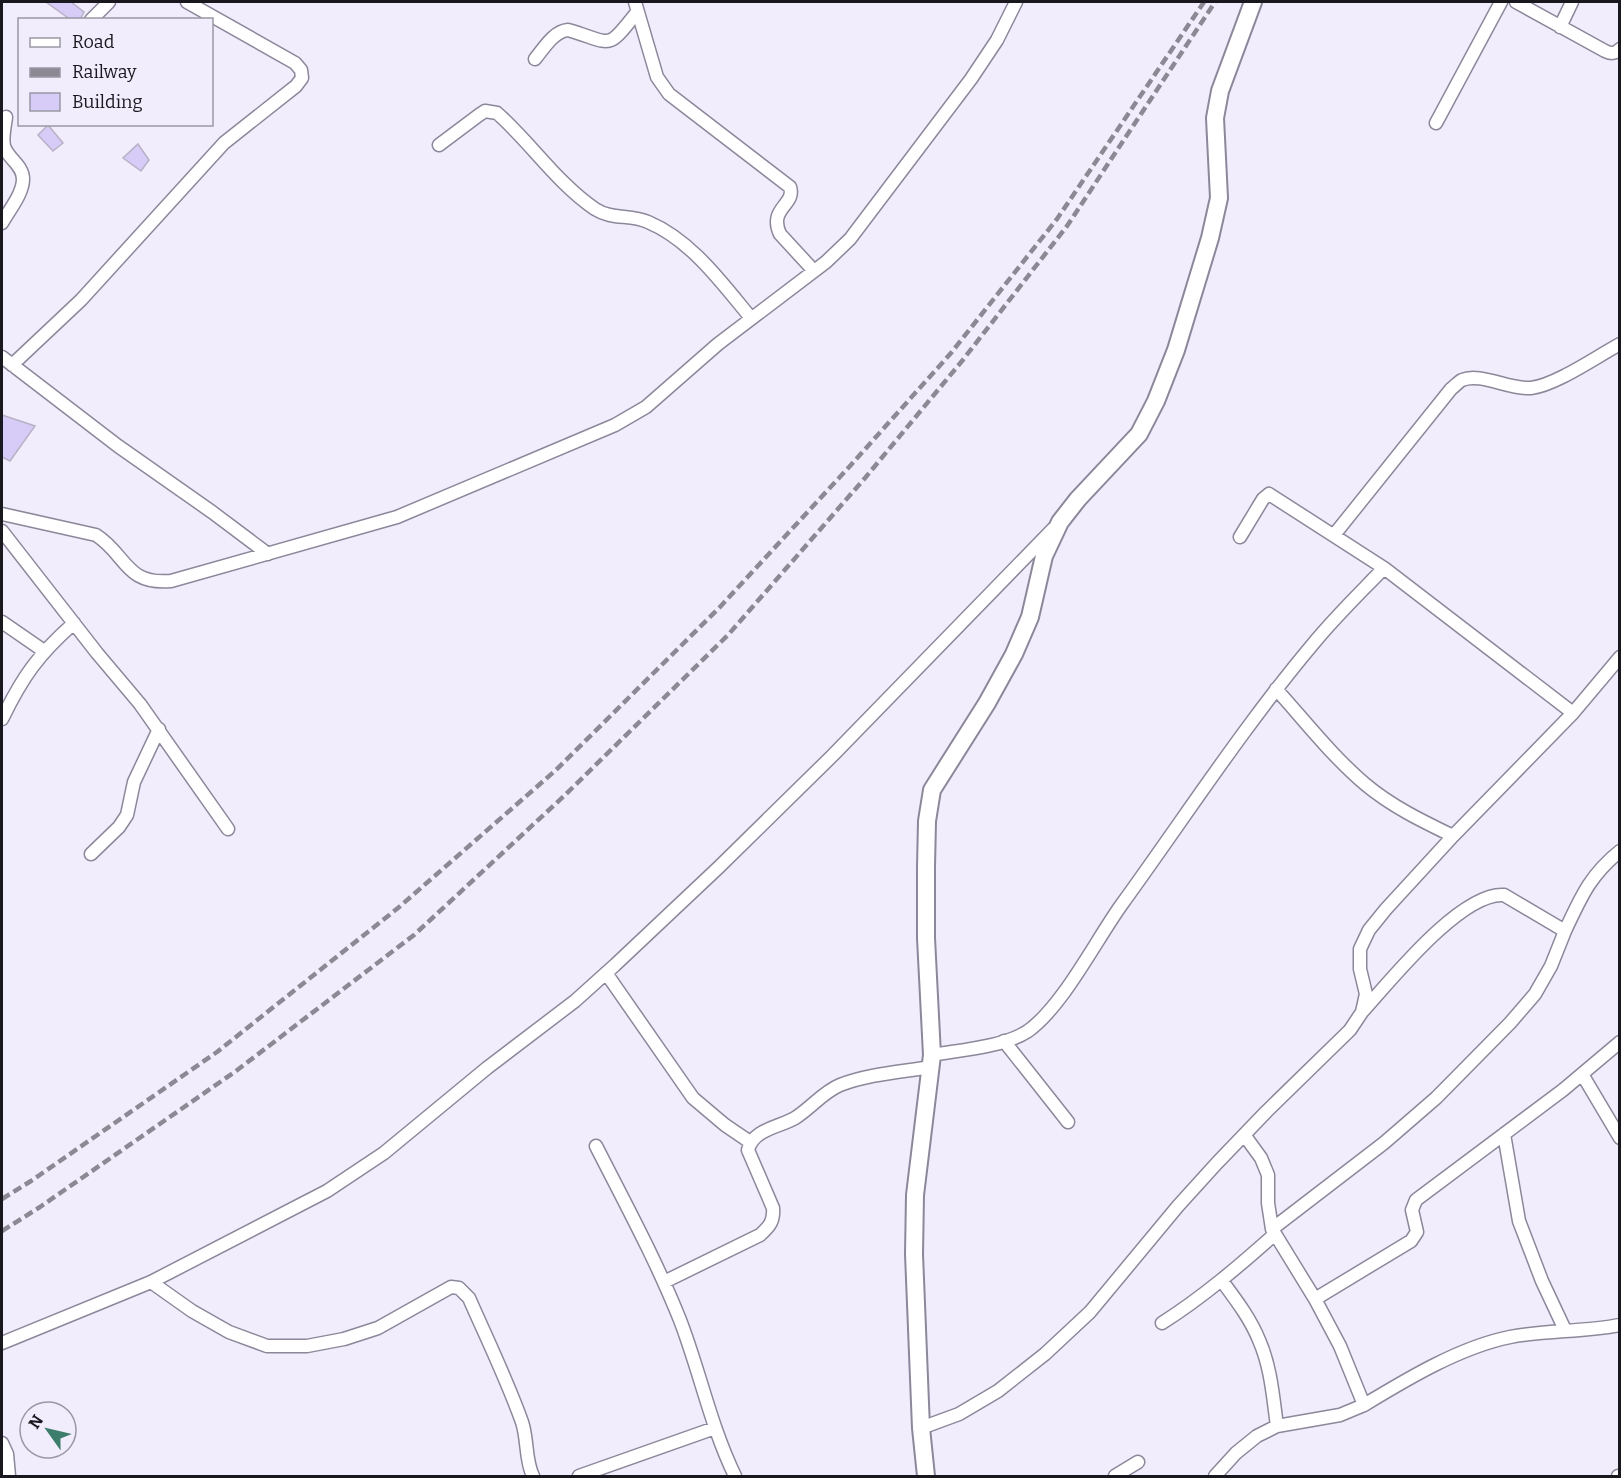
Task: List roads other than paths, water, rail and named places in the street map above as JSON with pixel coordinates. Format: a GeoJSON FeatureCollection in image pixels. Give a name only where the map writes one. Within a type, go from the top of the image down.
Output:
{"type":"FeatureCollection","features":[{"type":"Feature","properties":{"kind":"main road"},"geometry":{"type":"LineString","coordinates":[[926,1476],[921,1428],[914,1242],[915,1195],[931,1061],[926,926],[927,821],[932,790],[987,703],[1014,654],[1030,617],[1044,556],[1060,522],[1078,499],[1139,434],[1156,401],[1176,350],[1210,238],[1219,198],[1215,118],[1220,91],[1253,2]]}},
{"type":"Feature","properties":{"kind":"street"},"geometry":{"type":"LineString","coordinates":[[94,18],[109,2]]}},
{"type":"Feature","properties":{"kind":"street"},"geometry":{"type":"LineString","coordinates":[[12,365],[81,300],[224,142],[296,86],[302,78],[301,70],[295,63],[187,2]]}},
{"type":"Feature","properties":{"kind":"street"},"geometry":{"type":"LineString","coordinates":[[2,514],[96,535],[107,542],[127,568],[141,578],[155,583],[171,581],[397,517],[615,425],[646,407],[718,344],[814,271],[850,239],[882,200],[971,79],[997,40],[1016,2]]}},
{"type":"Feature","properties":{"kind":"street"},"geometry":{"type":"LineString","coordinates":[[1436,123],[1500,2]]}},
{"type":"Feature","properties":{"kind":"street"},"geometry":{"type":"LineString","coordinates":[[1516,2],[1605,51],[1616,53],[1620,49]]}},
{"type":"Feature","properties":{"kind":"street"},"geometry":{"type":"LineString","coordinates":[[1560,27],[1572,2]]}},
{"type":"Feature","properties":{"kind":"street"},"geometry":{"type":"LineString","coordinates":[[636,7],[657,77],[669,94],[790,187],[792,192],[780,211],[777,227],[780,234],[814,271]]}},
{"type":"Feature","properties":{"kind":"street"},"geometry":{"type":"LineString","coordinates":[[535,59],[562,30],[593,39],[611,41],[619,36],[636,7]]}},
{"type":"Feature","properties":{"kind":"street"},"geometry":{"type":"LineString","coordinates":[[439,145],[485,111],[497,113],[564,183],[597,210],[614,217],[630,217],[647,222],[666,232],[690,250],[751,318]]}},
{"type":"Feature","properties":{"kind":"street"},"geometry":{"type":"LineString","coordinates":[[2,223],[21,190],[23,179],[20,168],[9,156],[4,146],[4,115]]}},
{"type":"Feature","properties":{"kind":"street"},"geometry":{"type":"LineString","coordinates":[[1334,536],[1451,389],[1462,380],[1474,378],[1514,388],[1532,388],[1550,382],[1620,344]]}},
{"type":"Feature","properties":{"kind":"street"},"geometry":{"type":"LineString","coordinates":[[2,357],[100,433],[268,554]]}},
{"type":"Feature","properties":{"kind":"street"},"geometry":{"type":"LineString","coordinates":[[1240,537],[1263,499],[1269,494],[1384,568],[1574,713]]}},
{"type":"Feature","properties":{"kind":"street"},"geometry":{"type":"LineString","coordinates":[[2,1343],[151,1282],[327,1191],[384,1153],[487,1068],[575,1001],[606,973],[825,763],[1060,522]]}},
{"type":"Feature","properties":{"kind":"street"},"geometry":{"type":"LineString","coordinates":[[2,531],[159,729],[228,829]]}},
{"type":"Feature","properties":{"kind":"street"},"geometry":{"type":"LineString","coordinates":[[664,1282],[760,1234],[770,1226],[774,1218],[773,1208],[748,1150],[750,1142],[756,1136],[795,1118],[825,1093],[839,1085],[1004,1041],[1027,1032],[1044,1017],[1276,688],[1314,642],[1384,568]]}},
{"type":"Feature","properties":{"kind":"street"},"geometry":{"type":"LineString","coordinates":[[2,622],[44,651]]}},
{"type":"Feature","properties":{"kind":"street"},"geometry":{"type":"LineString","coordinates":[[2,719],[27,672],[44,651],[74,623]]}},
{"type":"Feature","properties":{"kind":"street"},"geometry":{"type":"LineString","coordinates":[[1362,1012],[1366,994],[1360,969],[1360,949],[1369,930],[1453,836],[1574,713],[1620,657]]}},
{"type":"Feature","properties":{"kind":"street"},"geometry":{"type":"LineString","coordinates":[[1276,688],[1341,762],[1366,786],[1417,819],[1453,836]]}},
{"type":"Feature","properties":{"kind":"street"},"geometry":{"type":"LineString","coordinates":[[91,854],[119,827],[127,815],[134,782],[159,729]]}},
{"type":"Feature","properties":{"kind":"street"},"geometry":{"type":"LineString","coordinates":[[1162,1323],[1222,1281],[1274,1232],[1393,1136],[1436,1098],[1510,1023],[1535,994],[1551,966],[1581,895],[1595,874],[1620,851]]}},
{"type":"Feature","properties":{"kind":"street"},"geometry":{"type":"LineString","coordinates":[[921,1428],[959,1414],[998,1391],[1045,1354],[1090,1312],[1178,1206],[1266,1112],[1332,1049],[1412,957],[1445,925],[1471,905],[1495,895],[1504,896],[1565,931]]}},
{"type":"Feature","properties":{"kind":"street"},"geometry":{"type":"LineString","coordinates":[[606,973],[693,1098],[725,1125],[750,1142]]}},
{"type":"Feature","properties":{"kind":"street"},"geometry":{"type":"LineString","coordinates":[[1004,1041],[1068,1122]]}},
{"type":"Feature","properties":{"kind":"street"},"geometry":{"type":"LineString","coordinates":[[1315,1299],[1411,1241],[1417,1232],[1412,1210],[1416,1200],[1582,1074],[1620,1042]]}},
{"type":"Feature","properties":{"kind":"street"},"geometry":{"type":"LineString","coordinates":[[1582,1074],[1620,1138]]}},
{"type":"Feature","properties":{"kind":"street"},"geometry":{"type":"LineString","coordinates":[[1503,1134],[1519,1221],[1542,1281],[1565,1330]]}},
{"type":"Feature","properties":{"kind":"street"},"geometry":{"type":"LineString","coordinates":[[1245,1136],[1261,1158],[1268,1174],[1268,1203],[1274,1232],[1315,1299],[1340,1346],[1364,1405]]}},
{"type":"Feature","properties":{"kind":"street"},"geometry":{"type":"LineString","coordinates":[[596,1146],[664,1282],[680,1322],[715,1428],[735,1476]]}},
{"type":"Feature","properties":{"kind":"street"},"geometry":{"type":"LineString","coordinates":[[1222,1281],[1243,1309],[1260,1341],[1270,1373],[1277,1426]]}},
{"type":"Feature","properties":{"kind":"street"},"geometry":{"type":"LineString","coordinates":[[151,1282],[192,1311],[229,1332],[267,1346],[307,1346],[344,1339],[378,1328],[451,1287],[459,1288],[470,1298],[510,1390],[523,1426],[529,1468],[533,1476]]}},
{"type":"Feature","properties":{"kind":"street"},"geometry":{"type":"LineString","coordinates":[[1215,1476],[1236,1453],[1257,1436],[1277,1426],[1340,1415],[1364,1405],[1410,1378],[1459,1354],[1506,1338],[1543,1331],[1593,1330],[1620,1325]]}},
{"type":"Feature","properties":{"kind":"street"},"geometry":{"type":"LineString","coordinates":[[579,1476],[715,1428]]}},
{"type":"Feature","properties":{"kind":"street"},"geometry":{"type":"LineString","coordinates":[[2,1443],[7,1454],[9,1476]]}},
{"type":"Feature","properties":{"kind":"street"},"geometry":{"type":"LineString","coordinates":[[1115,1476],[1138,1462]]}},
{"type":"Feature","properties":{"kind":"railway"},"geometry":{"type":"LineString","coordinates":[[2,1199],[217,1052],[398,908],[556,770],[719,608],[951,353],[1057,219],[1204,2]]}},
{"type":"Feature","properties":{"kind":"railway"},"geometry":{"type":"LineString","coordinates":[[2,1231],[236,1071],[414,935],[564,796],[728,635],[865,478],[962,361],[1067,226],[1215,2]]}}]}
